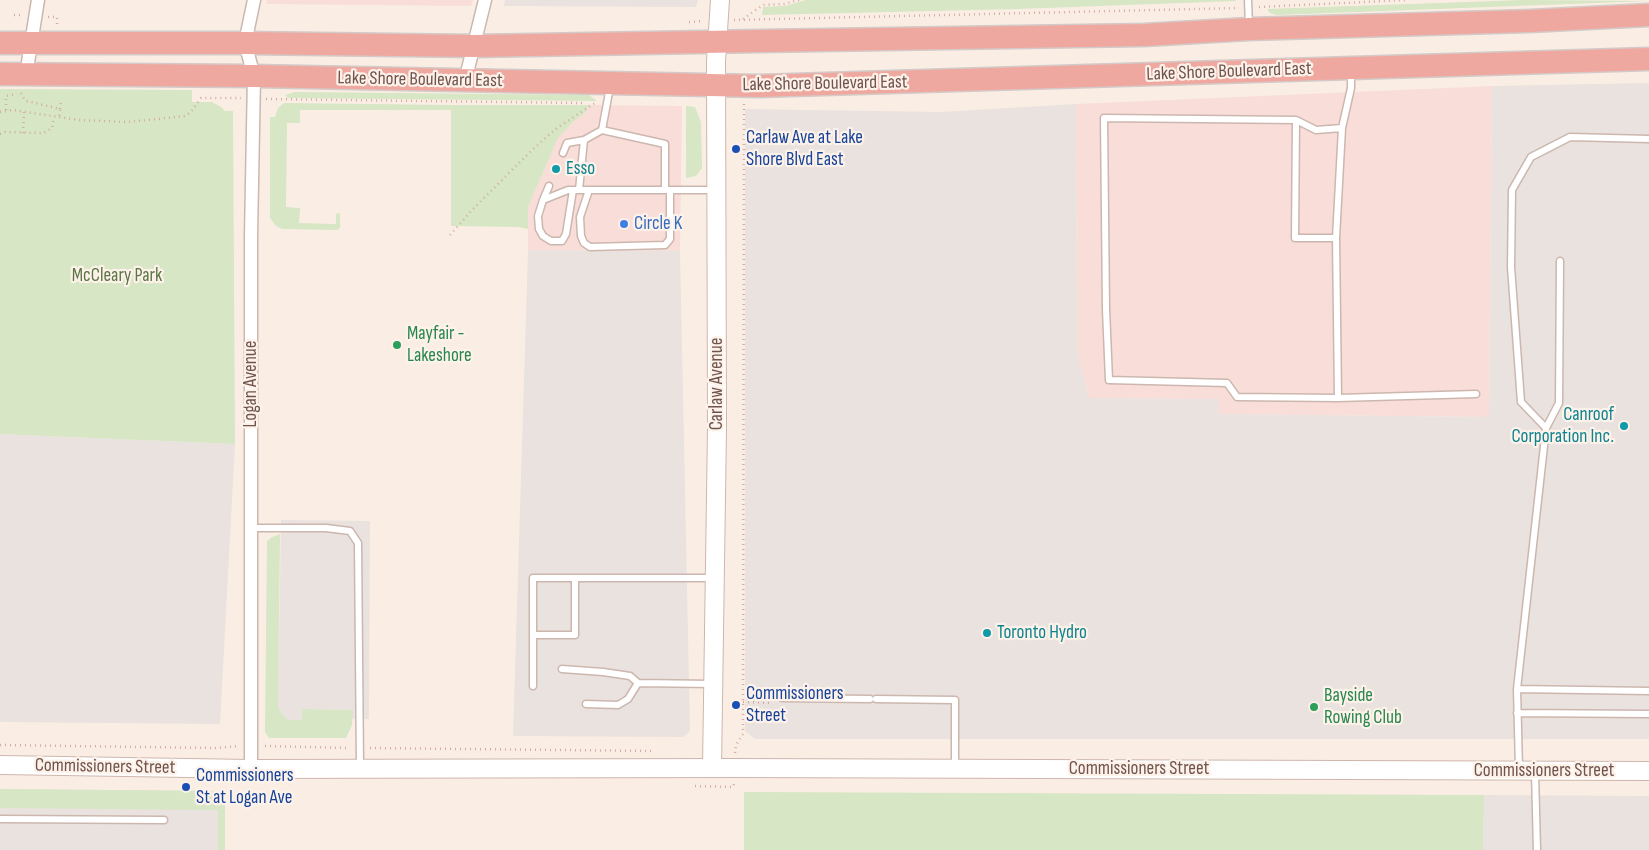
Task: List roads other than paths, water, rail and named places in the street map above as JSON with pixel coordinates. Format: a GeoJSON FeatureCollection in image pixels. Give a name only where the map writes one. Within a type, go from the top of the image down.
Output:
{"type":"FeatureCollection","features":[{"type":"Feature","properties":{"kind":"highway","name":"Lake Shore Boulevard East"},"geometry":{"type":"LineString","coordinates":[[0,43],[245,43],[474,46],[1135,35],[1249,18],[1530,21],[1649,15]]}},
{"type":"Feature","properties":{"kind":"highway","name":"Lake Shore Boulevard East"},"geometry":{"type":"LineString","coordinates":[[0,74],[24,84],[254,76],[466,81],[609,93],[717,86],[778,86],[1649,59]]}},
{"type":"Feature","properties":{"kind":"street"},"geometry":{"type":"LineString","coordinates":[[24,84],[38,0]]}},
{"type":"Feature","properties":{"kind":"street","name":"Logan Avenue"},"geometry":{"type":"LineString","coordinates":[[251,769],[251,236],[254,76],[245,43],[254,0]]}},
{"type":"Feature","properties":{"kind":"street"},"geometry":{"type":"LineString","coordinates":[[466,81],[485,0]]}},
{"type":"Feature","properties":{"kind":"street","name":"Carlaw Avenue"},"geometry":{"type":"LineString","coordinates":[[712,768],[717,428],[716,42],[720,0]]}},
{"type":"Feature","properties":{"kind":"street","name":"Commissioners Street"},"geometry":{"type":"LineString","coordinates":[[0,765],[251,769],[955,768],[1649,771]]}},
{"type":"Feature","properties":{"kind":"lane"},"geometry":{"type":"LineString","coordinates":[[1248,0],[1249,18]]}},
{"type":"Feature","properties":{"kind":"lane"},"geometry":{"type":"LineString","coordinates":[[1338,398],[1336,238],[1342,128],[1351,88],[1351,69]]}},
{"type":"Feature","properties":{"kind":"lane"},"geometry":{"type":"LineString","coordinates":[[602,130],[609,93]]}},
{"type":"Feature","properties":{"kind":"lane"},"geometry":{"type":"LineString","coordinates":[[1342,128],[1316,130],[1296,120],[1104,118],[1106,308],[1109,380],[1227,383],[1237,397],[1338,398],[1476,394]]}},
{"type":"Feature","properties":{"kind":"lane"},"geometry":{"type":"LineString","coordinates":[[1296,120],[1295,238],[1336,238]]}},
{"type":"Feature","properties":{"kind":"lane"},"geometry":{"type":"LineString","coordinates":[[563,153],[567,143],[584,140],[602,130],[665,144],[670,239],[666,245],[590,247],[584,243],[581,236],[580,217],[589,190]]}},
{"type":"Feature","properties":{"kind":"lane"},"geometry":{"type":"LineString","coordinates":[[1546,428],[1521,402],[1511,267],[1512,190],[1531,157],[1570,137],[1649,138]]}},
{"type":"Feature","properties":{"kind":"lane"},"geometry":{"type":"LineString","coordinates":[[549,186],[538,216],[539,229],[543,236],[551,241],[562,241],[566,234],[584,140]]}},
{"type":"Feature","properties":{"kind":"lane"},"geometry":{"type":"LineString","coordinates":[[543,200],[573,190],[717,190]]}},
{"type":"Feature","properties":{"kind":"lane"},"geometry":{"type":"LineString","coordinates":[[1537,850],[1527,770],[1517,713],[1517,689],[1546,428],[1559,403],[1560,262]]}},
{"type":"Feature","properties":{"kind":"lane"},"geometry":{"type":"LineString","coordinates":[[251,528],[326,528],[350,531],[358,543],[360,769]]}},
{"type":"Feature","properties":{"kind":"lane"},"geometry":{"type":"LineString","coordinates":[[533,686],[533,578],[714,578]]}},
{"type":"Feature","properties":{"kind":"lane"},"geometry":{"type":"LineString","coordinates":[[534,635],[574,634],[575,579]]}},
{"type":"Feature","properties":{"kind":"lane"},"geometry":{"type":"LineString","coordinates":[[562,670],[603,672],[630,676],[638,683],[713,684]]}},
{"type":"Feature","properties":{"kind":"lane"},"geometry":{"type":"LineString","coordinates":[[586,704],[618,705],[628,699],[638,683]]}},
{"type":"Feature","properties":{"kind":"lane"},"geometry":{"type":"LineString","coordinates":[[1517,689],[1649,691]]}},
{"type":"Feature","properties":{"kind":"lane"},"geometry":{"type":"LineString","coordinates":[[782,698],[873,699],[955,697],[955,768]]}},
{"type":"Feature","properties":{"kind":"lane"},"geometry":{"type":"LineString","coordinates":[[1517,713],[1649,714]]}},
{"type":"Feature","properties":{"kind":"lane"},"geometry":{"type":"LineString","coordinates":[[0,819],[164,820]]}},
{"type":"Feature","properties":{"kind":"place","name":"Carlaw Ave at Lake Shore Blvd East"},"geometry":{"type":"Point","coordinates":[736,149]}},
{"type":"Feature","properties":{"kind":"place","name":"Esso"},"geometry":{"type":"Point","coordinates":[556,169]}},
{"type":"Feature","properties":{"kind":"place","name":"Circle K"},"geometry":{"type":"Point","coordinates":[624,224]}},
{"type":"Feature","properties":{"kind":"place","name":"Mayfair - Lakeshore"},"geometry":{"type":"Point","coordinates":[397,345]}},
{"type":"Feature","properties":{"kind":"place","name":"Canroof Corporation Inc."},"geometry":{"type":"Point","coordinates":[1624,426]}},
{"type":"Feature","properties":{"kind":"place","name":"Toronto Hydro"},"geometry":{"type":"Point","coordinates":[987,633]}},
{"type":"Feature","properties":{"kind":"place","name":"Commissioners Street"},"geometry":{"type":"Point","coordinates":[736,705]}},
{"type":"Feature","properties":{"kind":"place","name":"Bayside Rowing Club"},"geometry":{"type":"Point","coordinates":[1314,707]}},
{"type":"Feature","properties":{"kind":"place","name":"Commissioners St at Logan Ave"},"geometry":{"type":"Point","coordinates":[186,787]}},
{"type":"Feature","properties":{"kind":"park label","name":"McCleary Park"},"geometry":{"type":"Point","coordinates":[117,276]}}]}
